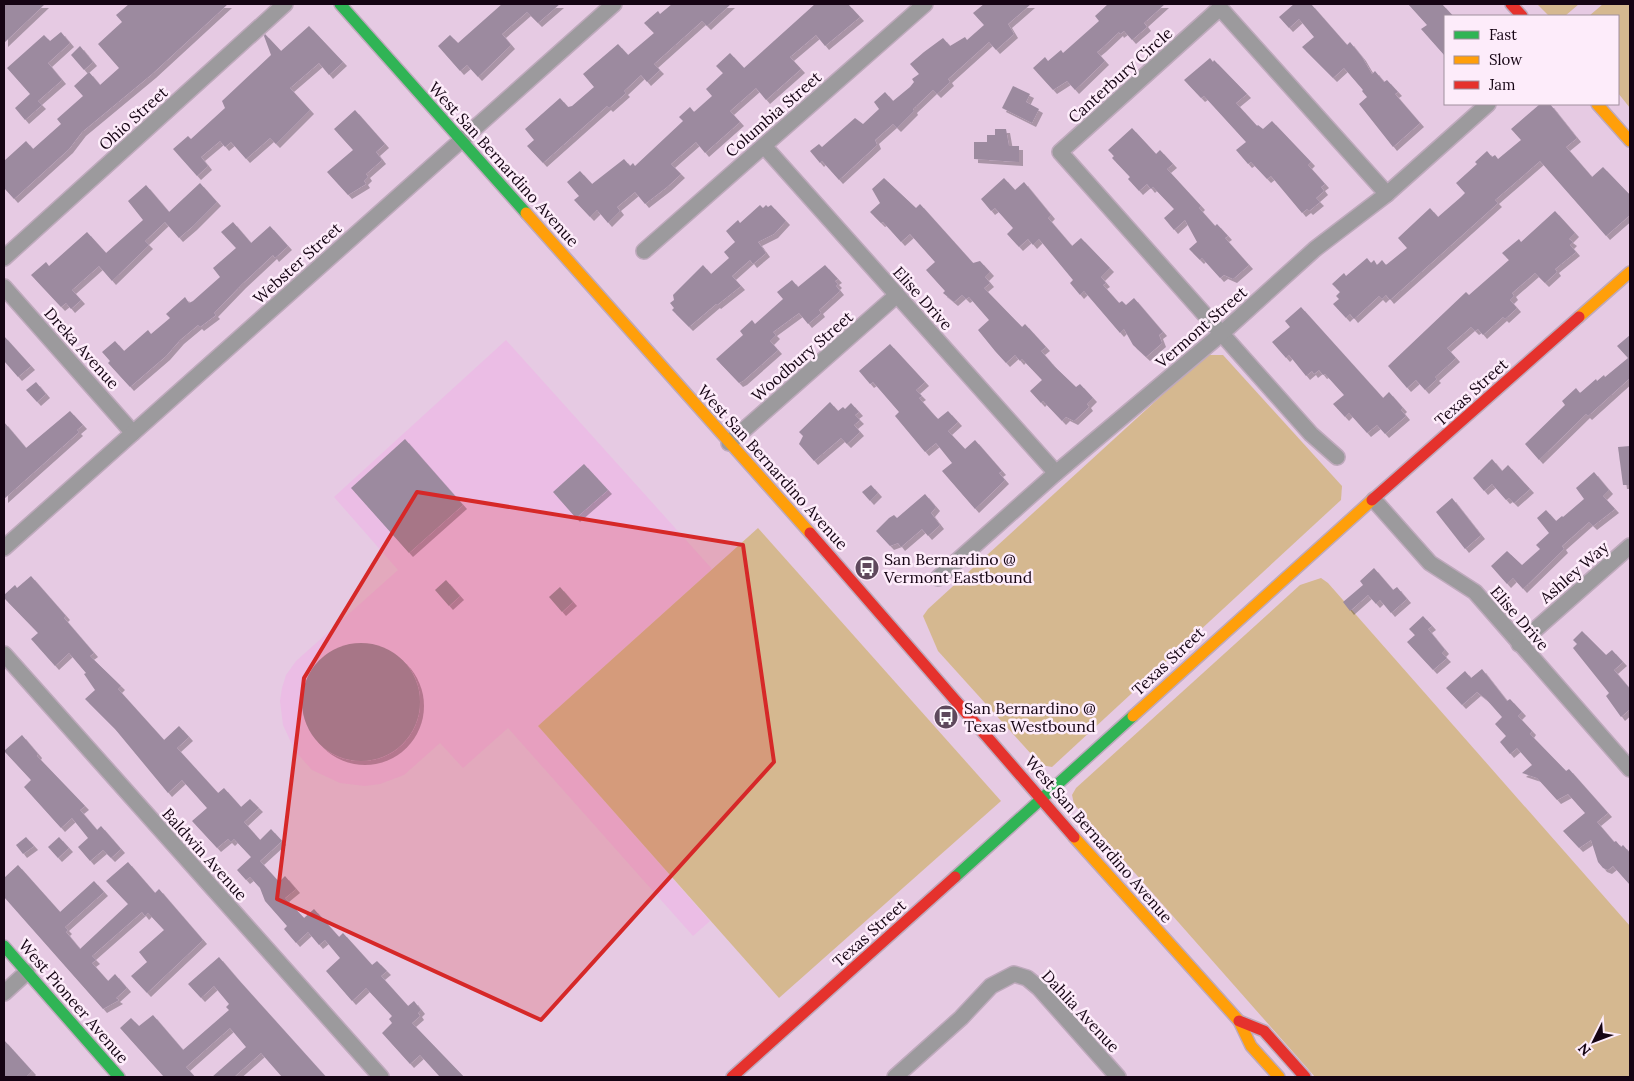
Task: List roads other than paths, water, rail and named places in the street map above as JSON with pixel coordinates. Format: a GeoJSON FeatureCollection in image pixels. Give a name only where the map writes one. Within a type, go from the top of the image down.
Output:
{"type":"FeatureCollection","features":[{"type":"Feature","properties":{"kind":"main road","name":"West San Bernardino Avenue"},"geometry":{"type":"LineString","coordinates":[[340,4],[882,615],[1041,800],[1239,1021],[1251,1046],[1279,1077]]}},
{"type":"Feature","properties":{"kind":"main road"},"geometry":{"type":"LineString","coordinates":[[1511,4],[1521,15]]}},
{"type":"Feature","properties":{"kind":"main road"},"geometry":{"type":"LineString","coordinates":[[1598,105],[1630,141]]}},
{"type":"Feature","properties":{"kind":"main road","name":"Texas Street"},"geometry":{"type":"LineString","coordinates":[[732,1077],[1041,800],[1239,618],[1630,272]]}},
{"type":"Feature","properties":{"kind":"main road","name":"West Pioneer Avenue"},"geometry":{"type":"LineString","coordinates":[[4,946],[120,1077]]}},
{"type":"Feature","properties":{"kind":"main road","name":"West San Bernardino Avenue"},"geometry":{"type":"LineString","coordinates":[[1239,1021],[1264,1031],[1305,1077]]}},
{"type":"Feature","properties":{"kind":"street","name":"Ohio Street"},"geometry":{"type":"LineString","coordinates":[[4,258],[285,4]]}},
{"type":"Feature","properties":{"kind":"street","name":"Webster Street"},"geometry":{"type":"LineString","coordinates":[[4,548],[614,4]]}},
{"type":"Feature","properties":{"kind":"street","name":"Columbia Street"},"geometry":{"type":"LineString","coordinates":[[644,251],[920,5]]}},
{"type":"Feature","properties":{"kind":"street","name":"Canterbury Circle"},"geometry":{"type":"LineString","coordinates":[[1221,334],[1060,152],[1220,8],[1387,194]]}},
{"type":"Feature","properties":{"kind":"street","name":"Vermont Street"},"geometry":{"type":"LineString","coordinates":[[938,578],[1056,473],[1221,334],[1315,249],[1387,194],[1487,105]]}},
{"type":"Feature","properties":{"kind":"street","name":"Elise Drive"},"geometry":{"type":"LineString","coordinates":[[764,146],[1056,473]]}},
{"type":"Feature","properties":{"kind":"street","name":"Dreka Avenue"},"geometry":{"type":"LineString","coordinates":[[4,287],[133,433]]}},
{"type":"Feature","properties":{"kind":"street","name":"Woodbury Street"},"geometry":{"type":"LineString","coordinates":[[729,443],[897,295]]}},
{"type":"Feature","properties":{"kind":"street"},"geometry":{"type":"LineString","coordinates":[[1221,334],[1311,434],[1337,457]]}},
{"type":"Feature","properties":{"kind":"street","name":"Elise Drive"},"geometry":{"type":"LineString","coordinates":[[1374,500],[1421,555],[1430,563],[1475,592],[1630,770]]}},
{"type":"Feature","properties":{"kind":"street","name":"Ashley Way"},"geometry":{"type":"LineString","coordinates":[[1519,644],[1630,546]]}},
{"type":"Feature","properties":{"kind":"street","name":"Baldwin Avenue"},"geometry":{"type":"LineString","coordinates":[[4,654],[381,1077]]}},
{"type":"Feature","properties":{"kind":"street"},"geometry":{"type":"LineString","coordinates":[[4,993],[27,972]]}},
{"type":"Feature","properties":{"kind":"street","name":"Dahlia Avenue"},"geometry":{"type":"LineString","coordinates":[[906,1074],[991,986],[1014,974],[1027,978],[1039,988],[1118,1077]]}},
{"type":"Feature","properties":{"kind":"place","name":"San Bernardino @ Vermont Eastbound"},"geometry":{"type":"Point","coordinates":[867,568]}},
{"type":"Feature","properties":{"kind":"place","name":"San Bernardino @ Texas Westbound"},"geometry":{"type":"Point","coordinates":[946,717]}}]}
